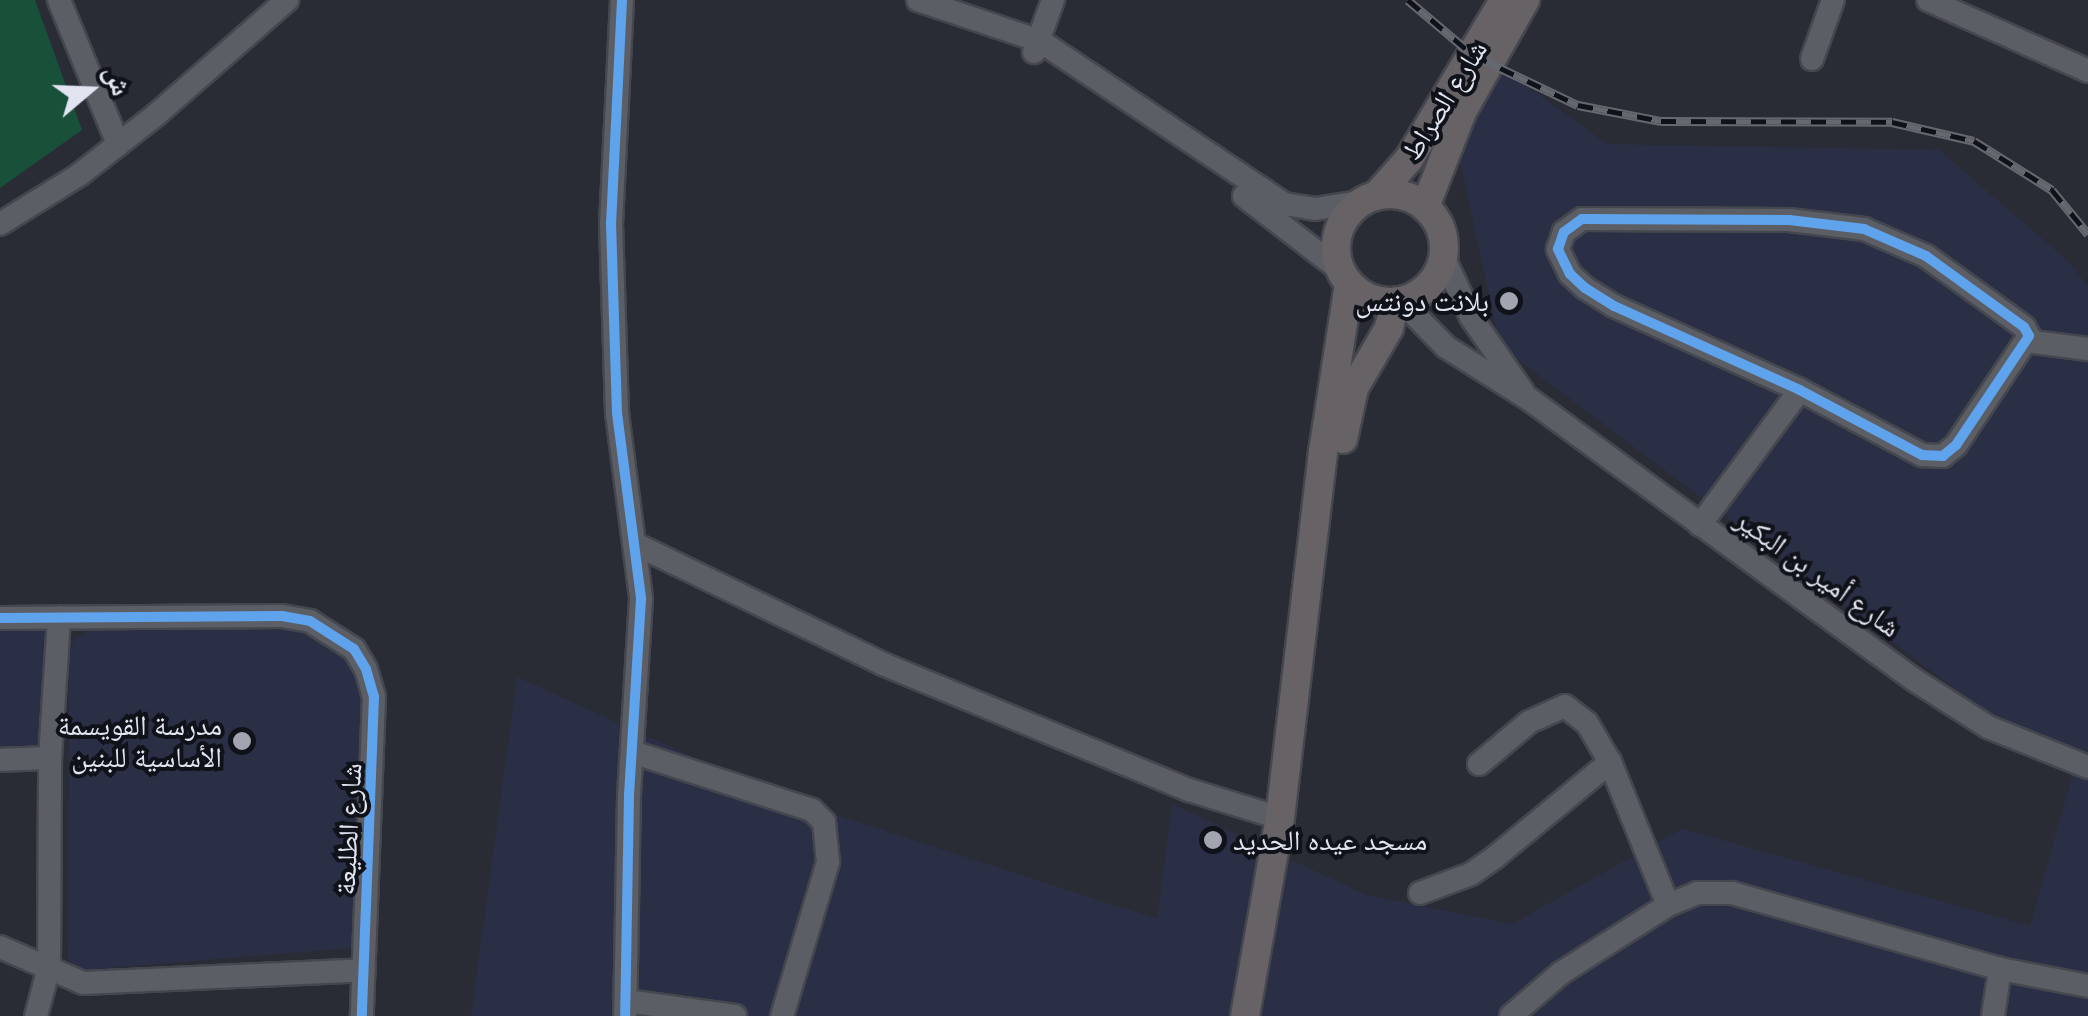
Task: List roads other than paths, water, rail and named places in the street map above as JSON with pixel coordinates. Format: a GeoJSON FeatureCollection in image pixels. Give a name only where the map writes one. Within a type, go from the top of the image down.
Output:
{"type":"FeatureCollection","features":[{"type":"Feature","properties":{"kind":"main road","name":"شارع الصراط"},"geometry":{"type":"LineString","coordinates":[[1369,198],[1409,159],[1504,0]]}},
{"type":"Feature","properties":{"kind":"main road","name":"شارع الصراط"},"geometry":{"type":"LineString","coordinates":[[1426,207],[1462,112],[1524,0]]}},
{"type":"Feature","properties":{"kind":"main road"},"geometry":{"type":"LineString","coordinates":[[1246,1016],[1280,818],[1344,277],[1338,232],[1369,198],[1411,198],[1438,221],[1444,258],[1426,289],[1398,302],[1362,295],[1344,277]]}},
{"type":"Feature","properties":{"kind":"main road"},"geometry":{"type":"LineString","coordinates":[[1264,1016],[1272,928],[1317,672],[1346,413],[1354,388],[1389,328],[1398,302]]}},
{"type":"Feature","properties":{"kind":"street"},"geometry":{"type":"LineString","coordinates":[[59,0],[118,144]]}},
{"type":"Feature","properties":{"kind":"street"},"geometry":{"type":"LineString","coordinates":[[0,224],[79,175],[288,0]]}},
{"type":"Feature","properties":{"kind":"street"},"geometry":{"type":"LineString","coordinates":[[622,0],[611,223],[617,413],[641,599],[632,752],[626,1008],[735,1016]]}},
{"type":"Feature","properties":{"kind":"street"},"geometry":{"type":"LineString","coordinates":[[918,0],[1037,47],[1284,204],[1315,208],[1369,198]]}},
{"type":"Feature","properties":{"kind":"street"},"geometry":{"type":"LineString","coordinates":[[1037,47],[1053,0]]}},
{"type":"Feature","properties":{"kind":"street"},"geometry":{"type":"LineString","coordinates":[[1812,59],[1833,0]]}},
{"type":"Feature","properties":{"kind":"street"},"geometry":{"type":"LineString","coordinates":[[1928,0],[2088,72]]}},
{"type":"Feature","properties":{"kind":"street"},"geometry":{"type":"LineString","coordinates":[[1037,47],[1230,187],[1344,277]]}},
{"type":"Feature","properties":{"kind":"street"},"geometry":{"type":"LineString","coordinates":[[1602,218],[1789,220],[1864,229],[1926,256],[2028,331],[2026,342],[1956,445],[1942,456],[1922,455],[1800,390],[1614,306],[1585,288],[1563,263],[1558,249],[1564,232],[1582,219],[1602,218]]}},
{"type":"Feature","properties":{"kind":"street","name":"شارع أمير بن البكير"},"geometry":{"type":"LineString","coordinates":[[1444,258],[1471,318],[1528,399]]}},
{"type":"Feature","properties":{"kind":"street","name":"شارع أمير بن البكير"},"geometry":{"type":"LineString","coordinates":[[1398,302],[1446,347],[1528,399],[1988,727],[2088,768]]}},
{"type":"Feature","properties":{"kind":"street"},"geometry":{"type":"LineString","coordinates":[[2026,342],[2088,349]]}},
{"type":"Feature","properties":{"kind":"street"},"geometry":{"type":"LineString","coordinates":[[1700,525],[1800,390]]}},
{"type":"Feature","properties":{"kind":"street"},"geometry":{"type":"LineString","coordinates":[[637,545],[883,664],[1189,790],[1280,818]]}},
{"type":"Feature","properties":{"kind":"street","name":"شارع الطليعة"},"geometry":{"type":"LineString","coordinates":[[58,617],[282,616],[310,621],[354,649],[374,697],[362,1016]]}},
{"type":"Feature","properties":{"kind":"street"},"geometry":{"type":"LineString","coordinates":[[0,618],[58,617],[50,758],[49,967],[36,1016]]}},
{"type":"Feature","properties":{"kind":"street"},"geometry":{"type":"LineString","coordinates":[[1479,764],[1529,722],[1564,706],[1587,723],[1610,762],[1668,906]]}},
{"type":"Feature","properties":{"kind":"street"},"geometry":{"type":"LineString","coordinates":[[632,752],[812,810],[824,822],[828,862],[782,1016]]}},
{"type":"Feature","properties":{"kind":"street"},"geometry":{"type":"LineString","coordinates":[[0,760],[50,758]]}},
{"type":"Feature","properties":{"kind":"street"},"geometry":{"type":"LineString","coordinates":[[1420,893],[1471,874],[1610,762]]}},
{"type":"Feature","properties":{"kind":"street"},"geometry":{"type":"LineString","coordinates":[[1511,1016],[1561,973],[1668,906],[1697,893],[1732,893],[2000,969],[2088,986]]}},
{"type":"Feature","properties":{"kind":"street"},"geometry":{"type":"LineString","coordinates":[[0,947],[83,982],[364,970]]}},
{"type":"Feature","properties":{"kind":"street"},"geometry":{"type":"LineString","coordinates":[[1994,1016],[2000,969]]}},
{"type":"Feature","properties":{"kind":"railway"},"geometry":{"type":"LineString","coordinates":[[1408,0],[1473,55],[1578,105],[1661,121],[1892,122],[1974,141],[2052,190],[2088,234]]}},
{"type":"Feature","properties":{"kind":"place","name":"بلانت دونتس"},"geometry":{"type":"Point","coordinates":[1509,301]}},
{"type":"Feature","properties":{"kind":"place","name":"مدرسة القويسمة الأساسية للبنين"},"geometry":{"type":"Point","coordinates":[242,741]}},
{"type":"Feature","properties":{"kind":"place","name":"مسجد عيده الحديد"},"geometry":{"type":"Point","coordinates":[1213,840]}}]}
